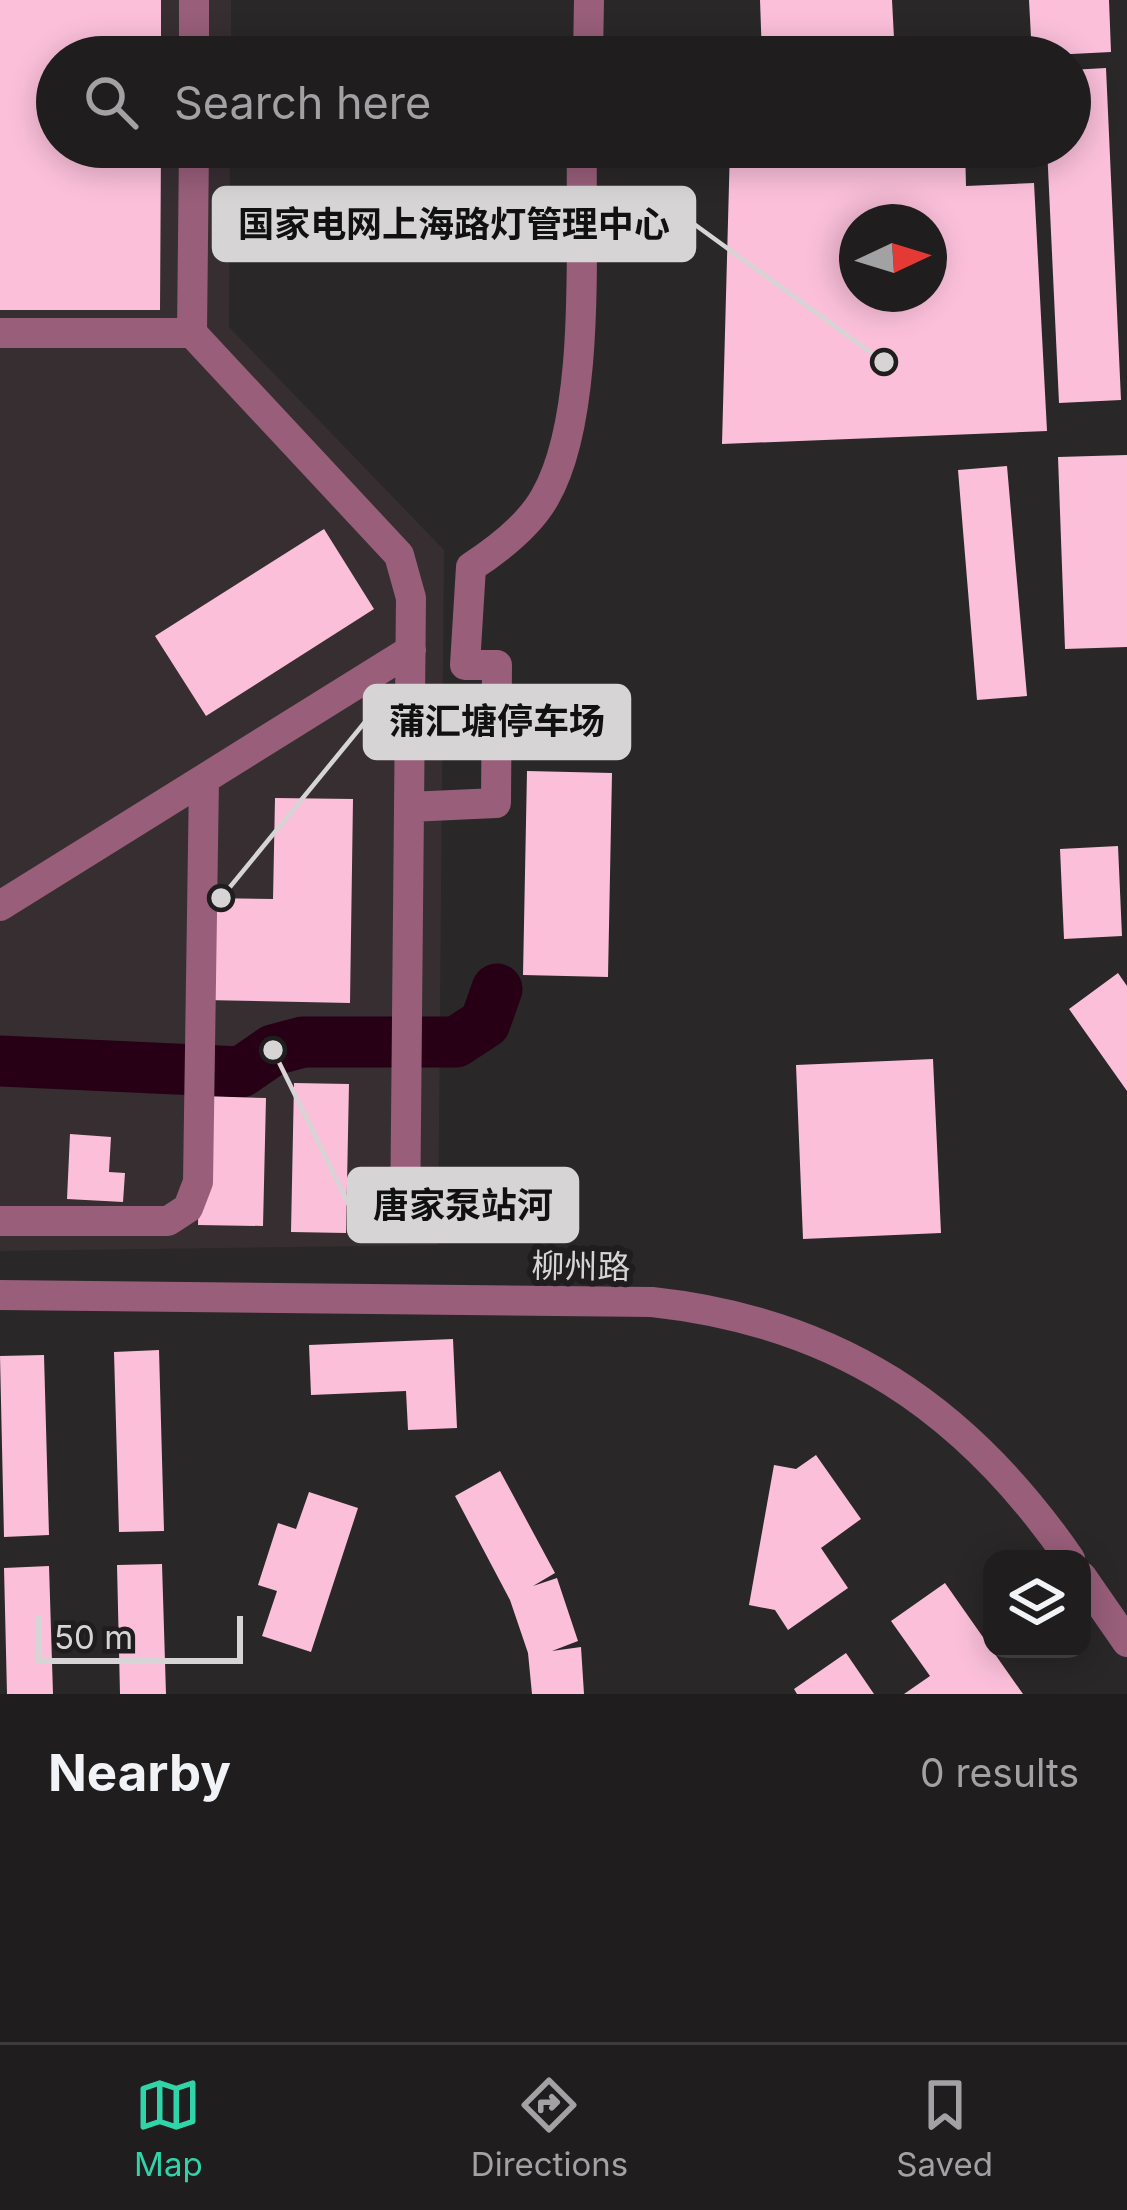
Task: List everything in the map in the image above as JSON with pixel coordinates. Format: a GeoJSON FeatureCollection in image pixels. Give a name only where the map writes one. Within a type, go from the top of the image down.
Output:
{"type":"FeatureCollection","features":[{"type":"Feature","properties":{"kind":"street"},"geometry":{"type":"LineString","coordinates":[[194,0],[194,36]]}},
{"type":"Feature","properties":{"kind":"street"},"geometry":{"type":"LineString","coordinates":[[588,36],[589,0]]}},
{"type":"Feature","properties":{"kind":"street"},"geometry":{"type":"LineString","coordinates":[[194,168],[192,334],[399,555],[411,598],[405,1227]]}},
{"type":"Feature","properties":{"kind":"street"},"geometry":{"type":"LineString","coordinates":[[409,807],[496,803],[497,665],[465,665],[471,567],[496,550],[545,498],[564,443],[581,325],[582,168]]}},
{"type":"Feature","properties":{"kind":"street"},"geometry":{"type":"LineString","coordinates":[[0,333],[192,334]]}},
{"type":"Feature","properties":{"kind":"street"},"geometry":{"type":"LineString","coordinates":[[0,906],[411,650]]}},
{"type":"Feature","properties":{"kind":"street"},"geometry":{"type":"LineString","coordinates":[[0,1221],[90,1214],[168,1221],[188,1208],[198,1182],[204,779]]}},
{"type":"Feature","properties":{"kind":"street","name":"柳州路"},"geometry":{"type":"LineString","coordinates":[[0,1294],[652,1302],[724,1310],[834,1349],[935,1410],[992,1459],[1063,1550]]}},
{"type":"Feature","properties":{"kind":"street"},"geometry":{"type":"LineString","coordinates":[[1091,1590],[1127,1642]]}},
{"type":"Feature","properties":{"kind":"shaded area"},"geometry":{"type":"Polygon","coordinates":[[[0,0],[231,0],[231,36],[36,36],[36,168],[230,168],[229,327],[444,550],[438,1245],[0,1251],[0,0]]]}},
{"type":"Feature","properties":{"kind":"building"},"geometry":{"type":"Polygon","coordinates":[[[0,0],[161,0],[161,36],[36,36],[36,168],[161,168],[160,310],[0,310],[0,0]]]}},
{"type":"Feature","properties":{"kind":"building"},"geometry":{"type":"Polygon","coordinates":[[[760,0],[892,0],[894,36],[761,36],[760,0]]]}},
{"type":"Feature","properties":{"kind":"building"},"geometry":{"type":"Polygon","coordinates":[[[1029,0],[1109,0],[1111,52],[1091,53],[1091,36],[1031,36],[1029,0]]]}},
{"type":"Feature","properties":{"kind":"building"},"geometry":{"type":"Polygon","coordinates":[[[1106,68],[1121,400],[1059,403],[1048,168],[1091,168],[1091,69],[1106,68]]]}},
{"type":"Feature","properties":{"kind":"building"},"geometry":{"type":"Polygon","coordinates":[[[729,168],[966,168],[966,186],[1034,183],[1047,431],[722,444],[729,168]]]}},
{"type":"Feature","properties":{"kind":"building"},"geometry":{"type":"Polygon","coordinates":[[[1127,455],[1127,647],[1065,649],[1058,457],[1127,455]]]}},
{"type":"Feature","properties":{"kind":"building"},"geometry":{"type":"Polygon","coordinates":[[[1007,466],[1027,696],[977,700],[958,470],[1007,466]]]}},
{"type":"Feature","properties":{"kind":"building"},"geometry":{"type":"Polygon","coordinates":[[[324,529],[374,609],[206,716],[155,636],[324,529]]]}},
{"type":"Feature","properties":{"kind":"building"},"geometry":{"type":"Polygon","coordinates":[[[527,771],[612,773],[608,977],[523,975],[527,771]]]}},
{"type":"Feature","properties":{"kind":"building"},"geometry":{"type":"Polygon","coordinates":[[[275,798],[353,799],[350,1003],[204,1000],[206,898],[273,899],[275,798]]]}},
{"type":"Feature","properties":{"kind":"building"},"geometry":{"type":"Polygon","coordinates":[[[1118,846],[1122,936],[1064,939],[1060,849],[1118,846]]]}},
{"type":"Feature","properties":{"kind":"building"},"geometry":{"type":"Polygon","coordinates":[[[1118,973],[1127,986],[1127,1091],[1069,1009],[1118,973]]]}},
{"type":"Feature","properties":{"kind":"building"},"geometry":{"type":"Polygon","coordinates":[[[933,1059],[941,1233],[803,1239],[796,1065],[933,1059]]]}},
{"type":"Feature","properties":{"kind":"building"},"geometry":{"type":"Polygon","coordinates":[[[294,1083],[349,1084],[346,1233],[291,1232],[294,1083]]]}},
{"type":"Feature","properties":{"kind":"building"},"geometry":{"type":"Polygon","coordinates":[[[200,1096],[266,1098],[263,1226],[198,1225],[200,1096]]]}},
{"type":"Feature","properties":{"kind":"building"},"geometry":{"type":"Polygon","coordinates":[[[70,1134],[111,1137],[109,1172],[125,1173],[123,1202],[67,1199],[70,1134]]]}},
{"type":"Feature","properties":{"kind":"building"},"geometry":{"type":"Polygon","coordinates":[[[453,1339],[457,1428],[408,1430],[406,1391],[311,1395],[309,1345],[453,1339]]]}},
{"type":"Feature","properties":{"kind":"building"},"geometry":{"type":"Polygon","coordinates":[[[159,1350],[164,1531],[119,1532],[114,1352],[159,1350]]]}},
{"type":"Feature","properties":{"kind":"building"},"geometry":{"type":"Polygon","coordinates":[[[44,1355],[49,1535],[4,1537],[0,1356],[44,1355]]]}},
{"type":"Feature","properties":{"kind":"building"},"geometry":{"type":"Polygon","coordinates":[[[816,1455],[861,1519],[821,1548],[848,1588],[788,1630],[775,1610],[749,1605],[774,1465],[796,1469],[816,1455]]]}},
{"type":"Feature","properties":{"kind":"building"},"geometry":{"type":"Polygon","coordinates":[[[500,1471],[555,1573],[533,1586],[557,1578],[578,1641],[552,1651],[581,1647],[584,1694],[532,1694],[528,1653],[510,1600],[455,1496],[500,1471]]]}},
{"type":"Feature","properties":{"kind":"building"},"geometry":{"type":"Polygon","coordinates":[[[309,1492],[358,1508],[311,1652],[262,1636],[277,1591],[258,1585],[278,1523],[296,1529],[309,1492]]]}},
{"type":"Feature","properties":{"kind":"building"},"geometry":{"type":"Polygon","coordinates":[[[162,1564],[166,1694],[120,1694],[117,1565],[162,1564]]]}},
{"type":"Feature","properties":{"kind":"building"},"geometry":{"type":"Polygon","coordinates":[[[49,1566],[53,1694],[7,1694],[4,1568],[49,1566]]]}},
{"type":"Feature","properties":{"kind":"building"},"geometry":{"type":"Polygon","coordinates":[[[945,1583],[983,1637],[983,1658],[998,1658],[1023,1694],[904,1694],[930,1676],[891,1621],[945,1583]]]}},
{"type":"Feature","properties":{"kind":"building"},"geometry":{"type":"Polygon","coordinates":[[[846,1653],[874,1694],[797,1694],[794,1689],[846,1653]]]}},
{"type":"Feature","properties":{"kind":"waterway"},"geometry":{"type":"LineString","coordinates":[[0,1061],[241,1072],[273,1050],[303,1042],[456,1042],[485,1023],[497,989]]}},
{"type":"Feature","properties":{"kind":"place","name":"国家电网上海路灯管理中心"},"geometry":{"type":"Point","coordinates":[884,362]}},
{"type":"Feature","properties":{"kind":"place","name":"蒲汇塘停车场"},"geometry":{"type":"Point","coordinates":[221,898]}},
{"type":"Feature","properties":{"kind":"place","name":"唐家泵站河"},"geometry":{"type":"Point","coordinates":[273,1050]}}]}
